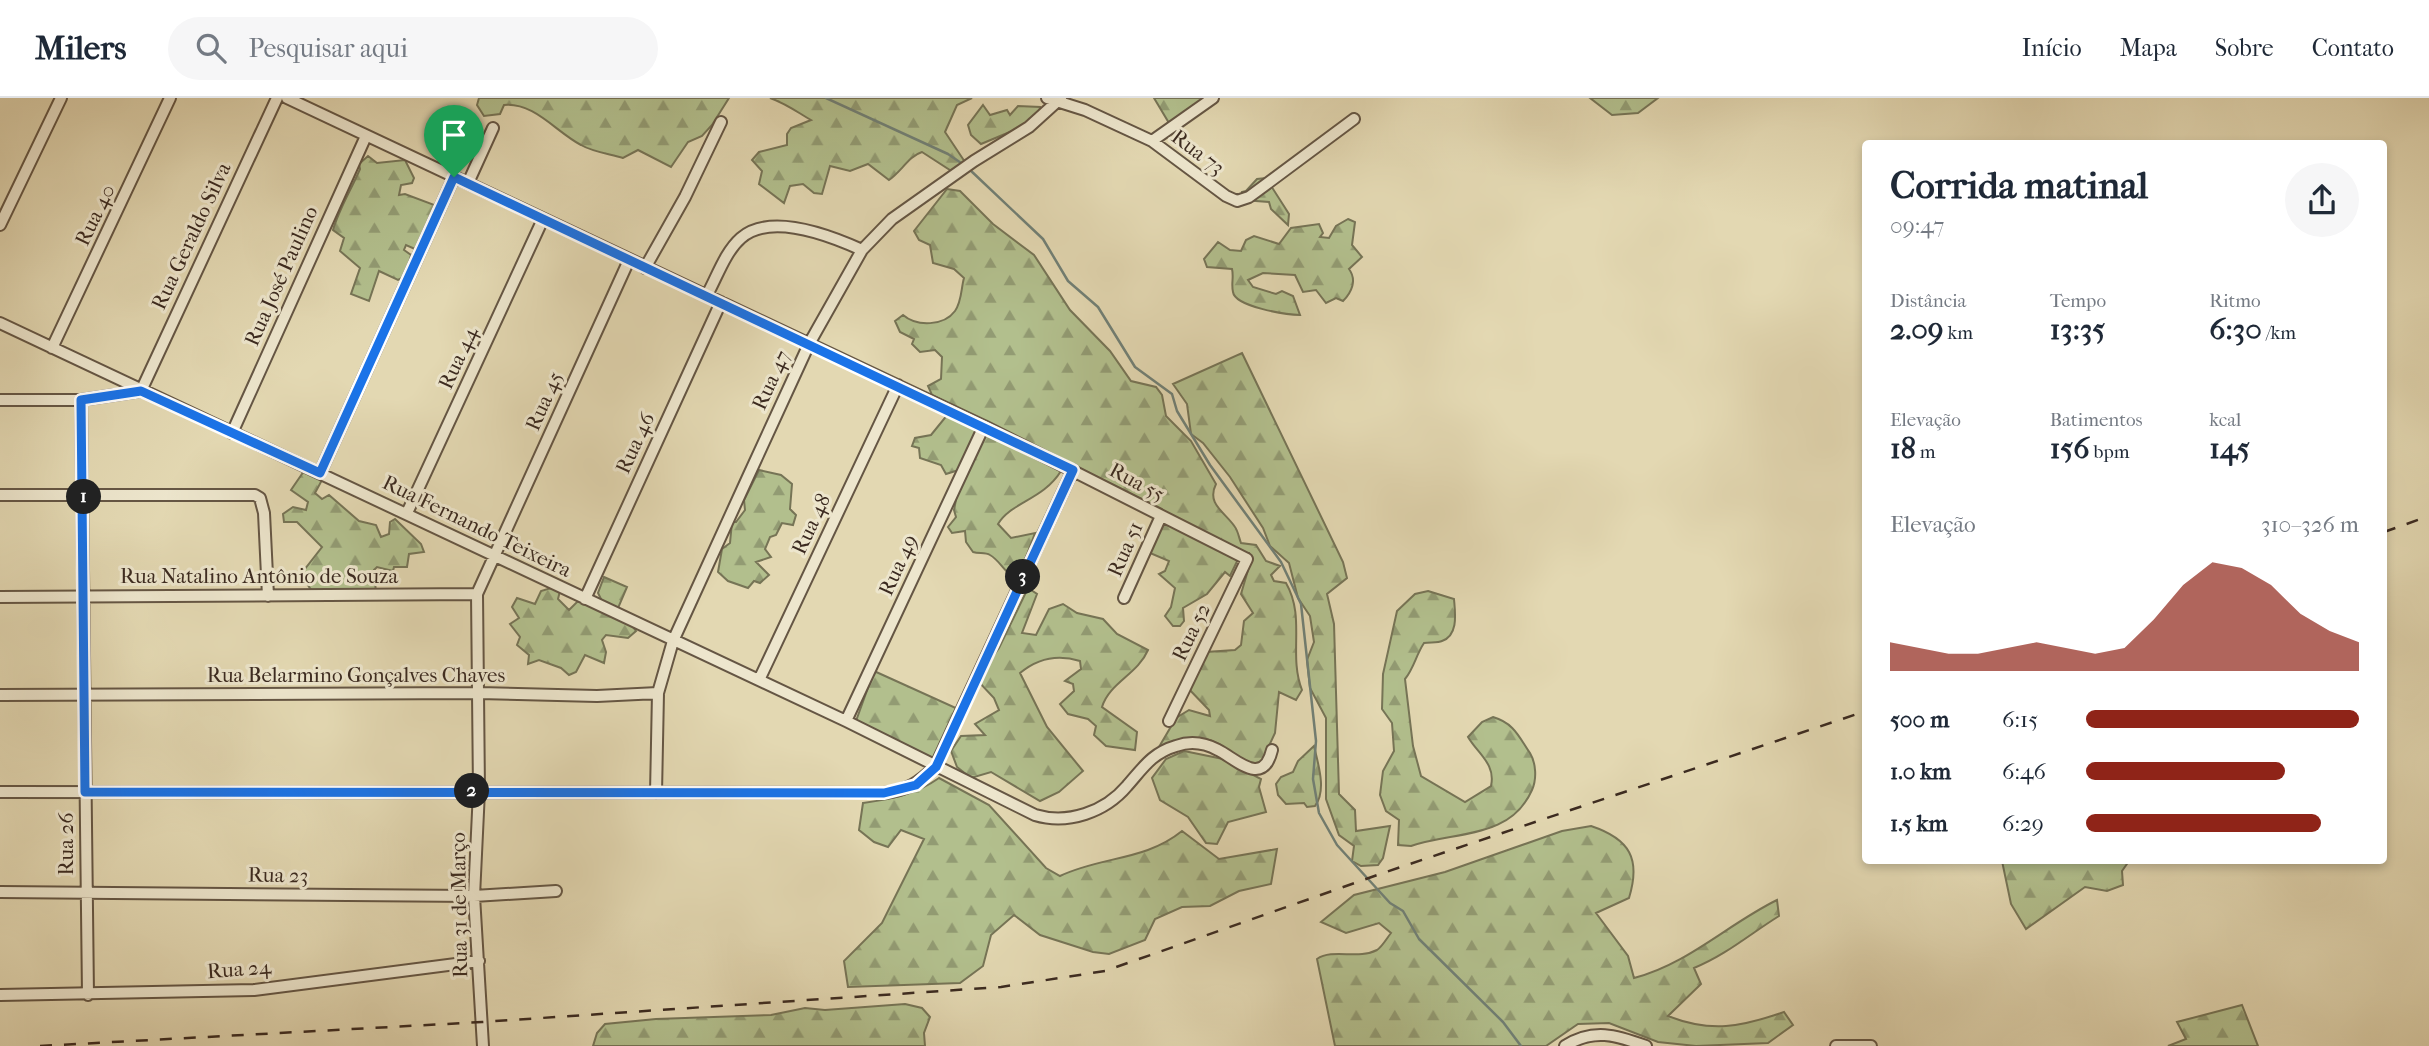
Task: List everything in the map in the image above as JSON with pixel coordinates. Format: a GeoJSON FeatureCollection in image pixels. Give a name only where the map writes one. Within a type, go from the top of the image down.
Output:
{"type":"FeatureCollection","features":[{"type":"Feature","properties":{"kind":"street"},"geometry":{"type":"LineString","coordinates":[[0,225],[61,98]]}},
{"type":"Feature","properties":{"kind":"street","name":"Rua 40"},"geometry":{"type":"LineString","coordinates":[[52,348],[170,98]]}},
{"type":"Feature","properties":{"kind":"street","name":"Rua Geraldo Silva"},"geometry":{"type":"LineString","coordinates":[[141,391],[276,98]]}},
{"type":"Feature","properties":{"kind":"street","name":"Rua 55"},"geometry":{"type":"LineString","coordinates":[[287,98],[984,426],[1247,559]]}},
{"type":"Feature","properties":{"kind":"street"},"geometry":{"type":"LineString","coordinates":[[1152,141],[1213,98]]}},
{"type":"Feature","properties":{"kind":"street","name":"Rua 73"},"geometry":{"type":"LineString","coordinates":[[1055,100],[1085,110],[1152,141],[1226,196],[1237,201],[1249,197],[1354,119]]}},
{"type":"Feature","properties":{"kind":"street","name":"Rua 47"},"geometry":{"type":"LineString","coordinates":[[673,641],[809,344],[862,250],[892,219],[974,161],[1029,127],[1055,100]]}},
{"type":"Feature","properties":{"kind":"street"},"geometry":{"type":"LineString","coordinates":[[645,268],[685,197],[721,122]]}},
{"type":"Feature","properties":{"kind":"street"},"geometry":{"type":"LineString","coordinates":[[468,183],[493,128]]}},
{"type":"Feature","properties":{"kind":"street","name":"Rua José Paulino"},"geometry":{"type":"LineString","coordinates":[[232,433],[366,135]]}},
{"type":"Feature","properties":{"kind":"street"},"geometry":{"type":"LineString","coordinates":[[320,473],[454,177]]}},
{"type":"Feature","properties":{"kind":"street","name":"Rua 44"},"geometry":{"type":"LineString","coordinates":[[407,513],[543,219]]}},
{"type":"Feature","properties":{"kind":"street"},"geometry":{"type":"LineString","coordinates":[[707,295],[732,248],[743,236],[757,230],[786,227],[809,230],[862,250]]}},
{"type":"Feature","properties":{"kind":"street","name":"Rua 45"},"geometry":{"type":"LineString","coordinates":[[492,556],[629,260]]}},
{"type":"Feature","properties":{"kind":"street","name":"Rua 46"},"geometry":{"type":"LineString","coordinates":[[585,599],[721,302]]}},
{"type":"Feature","properties":{"kind":"street","name":"Rua Fernando Teixeira"},"geometry":{"type":"LineString","coordinates":[[0,323],[759,680],[1035,815],[1060,821],[1108,803],[1128,786],[1146,762],[1178,745],[1202,744],[1219,750],[1240,766],[1252,768],[1263,767],[1270,760],[1272,750]]}},
{"type":"Feature","properties":{"kind":"street","name":"Rua 48"},"geometry":{"type":"LineString","coordinates":[[759,680],[898,385]]}},
{"type":"Feature","properties":{"kind":"street"},"geometry":{"type":"LineString","coordinates":[[0,400],[81,400],[141,391]]}},
{"type":"Feature","properties":{"kind":"street","name":"Rua 26"},"geometry":{"type":"LineString","coordinates":[[81,400],[88,995]]}},
{"type":"Feature","properties":{"kind":"street","name":"Rua 49"},"geometry":{"type":"LineString","coordinates":[[846,722],[984,426]]}},
{"type":"Feature","properties":{"kind":"street"},"geometry":{"type":"LineString","coordinates":[[0,792],[884,793],[916,785],[936,767],[1073,470]]}},
{"type":"Feature","properties":{"kind":"street"},"geometry":{"type":"LineString","coordinates":[[0,495],[255,495],[263,504],[268,596]]}},
{"type":"Feature","properties":{"kind":"street","name":"Rua 51"},"geometry":{"type":"LineString","coordinates":[[1124,598],[1161,516]]}},
{"type":"Feature","properties":{"kind":"street","name":"Rua 31 de Março"},"geometry":{"type":"LineString","coordinates":[[483,1046],[474,896],[479,791],[477,594],[492,556]]}},
{"type":"Feature","properties":{"kind":"street","name":"Rua 52"},"geometry":{"type":"LineString","coordinates":[[1169,721],[1247,559]]}},
{"type":"Feature","properties":{"kind":"street","name":"Rua Natalino Antônio de Souza"},"geometry":{"type":"LineString","coordinates":[[0,597],[477,594]]}},
{"type":"Feature","properties":{"kind":"street"},"geometry":{"type":"LineString","coordinates":[[656,793],[658,693],[673,641]]}},
{"type":"Feature","properties":{"kind":"street","name":"Rua Belarmino Gonçalves Chaves"},"geometry":{"type":"LineString","coordinates":[[0,695],[479,693],[597,696],[658,693]]}},
{"type":"Feature","properties":{"kind":"street","name":"Rua 23"},"geometry":{"type":"LineString","coordinates":[[0,892],[474,896],[556,891]]}},
{"type":"Feature","properties":{"kind":"street","name":"Rua 24"},"geometry":{"type":"LineString","coordinates":[[0,995],[254,990],[479,961]]}},
{"type":"Feature","properties":{"kind":"street"},"geometry":{"type":"LineString","coordinates":[[1565,1046],[1575,1040],[1600,1033],[1613,1034],[1646,1046]]}},
{"type":"Feature","properties":{"kind":"street"},"geometry":{"type":"LineString","coordinates":[[1836,1046],[1871,1046]]}},
{"type":"Feature","properties":{"kind":"green space"},"geometry":{"type":"Polygon","coordinates":[[[479,98],[729,98],[712,125],[702,136],[688,142],[671,167],[638,150],[623,158],[591,149],[535,113],[515,105],[504,105],[500,114],[484,116],[477,105],[479,98]]]}},
{"type":"Feature","properties":{"kind":"green space"},"geometry":{"type":"Polygon","coordinates":[[[770,98],[972,98],[957,105],[945,132],[965,162],[953,172],[922,152],[889,180],[868,164],[850,171],[830,166],[822,194],[814,193],[803,184],[790,186],[784,203],[759,184],[762,171],[752,160],[759,152],[787,145],[787,134],[791,128],[811,120],[770,98]]]}},
{"type":"Feature","properties":{"kind":"green space"},"geometry":{"type":"Polygon","coordinates":[[[1154,98],[1206,98],[1169,123],[1154,98]]]}},
{"type":"Feature","properties":{"kind":"green space"},"geometry":{"type":"Polygon","coordinates":[[[1590,98],[1658,98],[1638,113],[1612,115],[1590,98]]]}},
{"type":"Feature","properties":{"kind":"green space"},"geometry":{"type":"Polygon","coordinates":[[[983,105],[990,115],[1007,110],[1010,115],[1018,106],[1040,107],[1039,115],[1017,129],[981,144],[971,135],[968,125],[983,105]]]}},
{"type":"Feature","properties":{"kind":"green space"},"geometry":{"type":"Polygon","coordinates":[[[368,156],[377,163],[405,160],[414,178],[412,183],[401,185],[399,195],[405,194],[437,206],[421,244],[415,249],[406,245],[404,250],[411,255],[406,276],[398,280],[379,271],[369,301],[351,294],[360,268],[340,251],[344,238],[333,230],[360,169],[359,164],[368,156]]]}},
{"type":"Feature","properties":{"kind":"green space"},"geometry":{"type":"Polygon","coordinates":[[[1266,178],[1289,214],[1288,225],[1271,209],[1269,202],[1243,200],[1242,192],[1257,179],[1266,178]]]}},
{"type":"Feature","properties":{"kind":"green space"},"geometry":{"type":"Polygon","coordinates":[[[947,189],[960,191],[993,224],[1034,255],[1070,310],[1110,351],[1131,381],[1156,387],[1162,395],[1166,416],[1191,441],[1216,484],[1213,497],[1215,502],[1235,527],[1241,543],[1256,545],[1266,561],[1280,566],[1271,575],[1274,581],[1286,583],[1292,596],[1296,623],[1296,663],[1302,690],[1296,700],[1279,692],[1275,733],[1261,763],[1245,762],[1219,744],[1205,739],[1159,747],[1176,718],[1189,710],[1210,716],[1209,710],[1186,686],[1206,652],[1235,650],[1241,645],[1244,621],[1253,613],[1241,594],[1251,560],[1249,553],[1241,553],[1230,576],[1225,572],[1207,594],[1183,608],[1184,621],[1180,626],[1173,626],[1165,616],[1171,607],[1175,588],[1159,574],[1165,571],[1169,561],[1150,553],[1165,515],[1162,509],[932,395],[928,386],[941,379],[942,357],[935,350],[920,352],[912,344],[914,339],[900,332],[895,321],[903,315],[915,322],[937,322],[950,316],[959,303],[964,278],[954,269],[933,263],[930,245],[919,240],[914,231],[947,189]]]}},
{"type":"Feature","properties":{"kind":"green space"},"geometry":{"type":"Polygon","coordinates":[[[1348,219],[1355,222],[1352,245],[1362,257],[1349,269],[1353,277],[1352,286],[1343,301],[1336,298],[1326,303],[1316,290],[1303,292],[1295,275],[1263,273],[1248,280],[1253,287],[1276,294],[1282,291],[1293,296],[1300,315],[1263,309],[1243,302],[1233,292],[1232,269],[1207,267],[1204,259],[1218,242],[1230,250],[1241,251],[1246,240],[1254,236],[1279,244],[1291,228],[1319,224],[1323,233],[1320,237],[1329,238],[1336,226],[1348,219]]]}},
{"type":"Feature","properties":{"kind":"green space"},"geometry":{"type":"Polygon","coordinates":[[[1242,353],[1343,562],[1347,578],[1327,594],[1334,624],[1339,794],[1355,810],[1356,831],[1390,826],[1383,858],[1378,865],[1361,866],[1352,861],[1354,846],[1339,835],[1326,799],[1326,718],[1310,688],[1307,660],[1314,642],[1310,616],[1298,598],[1289,563],[1270,546],[1263,528],[1230,477],[1203,443],[1191,434],[1187,404],[1173,384],[1242,353]]]}},
{"type":"Feature","properties":{"kind":"green space"},"geometry":{"type":"Polygon","coordinates":[[[948,414],[1061,471],[1054,481],[1011,511],[998,524],[1011,538],[1035,533],[1022,568],[1012,576],[990,555],[973,552],[966,542],[965,531],[952,533],[948,527],[956,517],[954,510],[962,469],[946,474],[941,465],[920,458],[919,448],[912,446],[915,438],[931,435],[948,414]]]}},
{"type":"Feature","properties":{"kind":"green space"},"geometry":{"type":"Polygon","coordinates":[[[759,470],[781,475],[792,484],[790,509],[796,515],[793,525],[782,523],[776,535],[770,537],[765,549],[771,557],[756,562],[769,575],[760,583],[754,581],[748,588],[728,581],[718,572],[722,549],[730,543],[732,522],[736,522],[745,510],[744,500],[759,470]]]}},
{"type":"Feature","properties":{"kind":"green space"},"geometry":{"type":"Polygon","coordinates":[[[304,471],[322,480],[315,493],[322,499],[329,495],[359,521],[376,525],[381,537],[389,534],[390,522],[395,519],[421,544],[424,552],[409,554],[407,567],[394,567],[393,571],[377,567],[374,570],[376,593],[367,597],[345,600],[313,593],[301,574],[322,547],[297,522],[284,522],[283,514],[293,507],[306,510],[308,502],[291,490],[304,471]]]}},
{"type":"Feature","properties":{"kind":"green space"},"geometry":{"type":"Polygon","coordinates":[[[604,577],[627,587],[618,608],[636,631],[628,638],[606,635],[602,640],[606,652],[604,663],[585,655],[576,672],[569,675],[561,668],[539,660],[528,664],[529,655],[517,645],[520,637],[510,624],[519,618],[512,607],[517,598],[535,604],[541,591],[551,588],[560,591],[558,599],[569,610],[578,601],[596,606],[602,601],[598,593],[604,577]]]}},
{"type":"Feature","properties":{"kind":"green space"},"geometry":{"type":"Polygon","coordinates":[[[1028,588],[1037,594],[1022,633],[1036,635],[1049,609],[1063,604],[1077,613],[1103,619],[1117,634],[1148,650],[1138,666],[1111,691],[1102,707],[1137,732],[1135,750],[1106,746],[1094,735],[1096,726],[1088,719],[1068,714],[1060,704],[1074,691],[1073,684],[1065,681],[1081,669],[1080,661],[1049,659],[1020,673],[1047,727],[1083,771],[1059,792],[1040,801],[991,772],[971,778],[957,767],[951,751],[961,736],[985,735],[975,724],[999,710],[994,698],[976,679],[999,648],[1028,588]]]}},
{"type":"Feature","properties":{"kind":"green space"},"geometry":{"type":"Polygon","coordinates":[[[1428,591],[1454,599],[1455,616],[1451,634],[1440,642],[1424,643],[1405,679],[1413,746],[1421,776],[1465,802],[1491,786],[1489,765],[1468,737],[1482,722],[1493,717],[1511,727],[1523,741],[1534,761],[1535,781],[1522,806],[1510,818],[1495,826],[1411,846],[1398,845],[1399,820],[1386,811],[1380,795],[1383,771],[1394,751],[1392,723],[1382,709],[1383,674],[1397,611],[1415,594],[1428,591]]]}},
{"type":"Feature","properties":{"kind":"green space"},"geometry":{"type":"Polygon","coordinates":[[[874,671],[958,709],[937,756],[930,758],[856,721],[874,671]]]}},
{"type":"Feature","properties":{"kind":"green space"},"geometry":{"type":"Polygon","coordinates":[[[1314,746],[1321,777],[1319,800],[1315,806],[1307,807],[1304,803],[1286,804],[1278,795],[1276,784],[1281,777],[1293,772],[1298,761],[1314,746]]]}},
{"type":"Feature","properties":{"kind":"green space"},"geometry":{"type":"Polygon","coordinates":[[[1184,751],[1223,759],[1261,779],[1259,787],[1266,812],[1228,822],[1217,844],[1206,843],[1188,817],[1160,800],[1152,778],[1166,759],[1184,751]]]}},
{"type":"Feature","properties":{"kind":"green space"},"geometry":{"type":"Polygon","coordinates":[[[939,778],[989,805],[1046,868],[1060,876],[1153,848],[1182,831],[1219,859],[1277,849],[1271,884],[1239,891],[1210,906],[1182,907],[1155,919],[1145,940],[1109,954],[1093,952],[1040,935],[1014,915],[991,935],[983,966],[960,983],[848,987],[844,961],[882,923],[924,839],[901,830],[888,847],[874,842],[859,830],[863,803],[903,795],[921,789],[939,778]]]}},
{"type":"Feature","properties":{"kind":"green space"},"geometry":{"type":"Polygon","coordinates":[[[1591,826],[1615,837],[1629,852],[1633,862],[1629,898],[1596,913],[1628,956],[1634,978],[1672,963],[1777,900],[1779,916],[1727,951],[1694,968],[1701,984],[1668,1016],[1698,1025],[1726,1026],[1784,1012],[1793,1025],[1768,1043],[1696,1046],[1658,1042],[1609,1023],[1578,1024],[1546,1046],[1335,1046],[1317,959],[1330,954],[1370,953],[1379,949],[1391,933],[1379,923],[1346,933],[1321,922],[1354,895],[1445,872],[1562,831],[1591,826]]]}},
{"type":"Feature","properties":{"kind":"green space"},"geometry":{"type":"Polygon","coordinates":[[[2003,864],[2127,864],[2122,871],[2123,885],[2107,891],[2085,887],[2026,929],[2011,904],[2003,864]]]}},
{"type":"Feature","properties":{"kind":"green space"},"geometry":{"type":"Polygon","coordinates":[[[905,1004],[922,1008],[930,1017],[924,1033],[925,1046],[593,1046],[597,1033],[605,1024],[656,1019],[771,1015],[805,1008],[825,1010],[905,1004]]]}},
{"type":"Feature","properties":{"kind":"green space"},"geometry":{"type":"Polygon","coordinates":[[[2242,1005],[2258,1046],[2168,1046],[2186,1039],[2177,1022],[2242,1005]]]}},
{"type":"Feature","properties":{"kind":"waterway"},"geometry":{"type":"LineString","coordinates":[[826,98],[948,154],[964,165]]}},
{"type":"Feature","properties":{"kind":"waterway"},"geometry":{"type":"LineString","coordinates":[[969,169],[1043,239],[1068,281],[1098,307],[1135,367],[1172,394],[1177,411],[1210,465],[1281,562],[1301,604],[1316,741],[1313,779],[1319,813],[1337,845],[1390,903],[1403,911],[1419,939],[1503,1022],[1521,1046]]}},
{"type":"Feature","properties":{"kind":"railway"},"geometry":{"type":"LineString","coordinates":[[2387,531],[2429,516]]}},
{"type":"Feature","properties":{"kind":"railway"},"geometry":{"type":"LineString","coordinates":[[40,1046],[482,1022],[1001,987],[1105,971],[1383,873],[1862,712]]}},
{"type":"Feature","properties":{"kind":"route"},"geometry":{"type":"LineString","coordinates":[[454,177],[1073,470],[936,767],[916,785],[904,791],[884,793],[85,792],[81,400],[141,391],[320,473],[454,177]]}}]}
